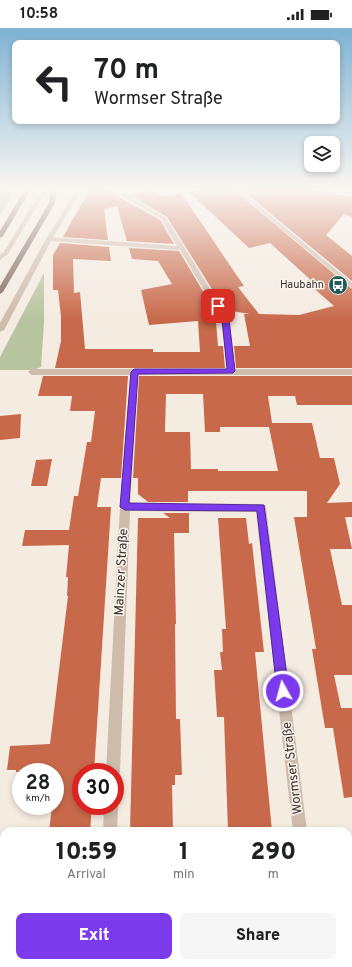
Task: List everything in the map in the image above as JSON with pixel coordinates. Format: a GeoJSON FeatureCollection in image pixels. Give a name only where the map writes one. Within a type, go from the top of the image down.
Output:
{"type":"FeatureCollection","features":[{"type":"Feature","properties":{"kind":"main road"},"geometry":{"type":"LineString","coordinates":[[0,292],[34,233]]}},
{"type":"Feature","properties":{"kind":"street"},"geometry":{"type":"LineString","coordinates":[[0,258],[6,253],[18,233]]}},
{"type":"Feature","properties":{"kind":"street"},"geometry":{"type":"LineString","coordinates":[[0,330],[53,233]]}},
{"type":"Feature","properties":{"kind":"street"},"geometry":{"type":"LineString","coordinates":[[172,233],[225,319],[231,371]]}},
{"type":"Feature","properties":{"kind":"street"},"geometry":{"type":"LineString","coordinates":[[288,233],[352,286]]}},
{"type":"Feature","properties":{"kind":"street"},"geometry":{"type":"LineString","coordinates":[[49,239],[182,248]]}},
{"type":"Feature","properties":{"kind":"street"},"geometry":{"type":"LineString","coordinates":[[32,372],[352,372]]}},
{"type":"Feature","properties":{"kind":"street","name":"Mainzer Straße"},"geometry":{"type":"LineString","coordinates":[[113,763],[125,507],[134,372]]}},
{"type":"Feature","properties":{"kind":"street","name":"Wormser Straße"},"geometry":{"type":"LineString","coordinates":[[125,507],[261,508],[300,827]]}},
{"type":"Feature","properties":{"kind":"street"},"geometry":{"type":"LineString","coordinates":[[110,827],[111,815]]}},
{"type":"Feature","properties":{"kind":"green space"},"geometry":{"type":"Polygon","coordinates":[[[44,273],[44,322],[41,367],[33,370],[0,370],[0,357],[44,273]]]}},
{"type":"Feature","properties":{"kind":"building"},"geometry":{"type":"Polygon","coordinates":[[[65,233],[107,233],[108,240],[63,237],[65,233]]]}},
{"type":"Feature","properties":{"kind":"building"},"geometry":{"type":"Polygon","coordinates":[[[125,233],[167,233],[174,244],[127,241],[125,233]]]}},
{"type":"Feature","properties":{"kind":"building"},"geometry":{"type":"Polygon","coordinates":[[[177,233],[208,233],[244,286],[238,287],[259,314],[299,315],[334,306],[310,285],[314,283],[270,243],[249,248],[233,233],[285,233],[352,289],[352,368],[236,368],[234,346],[250,346],[244,314],[250,314],[225,310],[177,233]]]}},
{"type":"Feature","properties":{"kind":"building"},"geometry":{"type":"Polygon","coordinates":[[[294,233],[328,233],[326,235],[352,256],[352,281],[294,233]]]}},
{"type":"Feature","properties":{"kind":"building"},"geometry":{"type":"Polygon","coordinates":[[[60,243],[109,247],[111,261],[73,259],[74,293],[80,292],[85,349],[153,349],[153,352],[200,352],[198,321],[149,325],[141,290],[172,284],[158,261],[132,259],[129,248],[179,251],[213,308],[210,308],[216,322],[218,346],[223,346],[225,368],[55,368],[61,341],[61,317],[58,290],[53,290],[53,255],[60,243]]]}},
{"type":"Feature","properties":{"kind":"building"},"geometry":{"type":"Polygon","coordinates":[[[43,376],[128,376],[121,478],[101,478],[97,507],[111,507],[95,763],[72,763],[72,815],[91,815],[90,827],[49,827],[51,815],[64,815],[64,763],[12,763],[12,770],[7,770],[10,746],[50,744],[68,596],[68,577],[66,577],[69,545],[22,546],[25,530],[69,530],[74,496],[78,496],[87,442],[91,442],[95,411],[70,411],[72,396],[38,396],[43,376]]]}},
{"type":"Feature","properties":{"kind":"building"},"geometry":{"type":"Polygon","coordinates":[[[139,376],[352,376],[352,405],[297,405],[295,396],[268,396],[272,423],[312,423],[320,458],[334,458],[340,484],[327,503],[352,502],[352,517],[345,517],[352,549],[330,549],[342,605],[352,605],[352,675],[334,675],[341,708],[352,708],[352,797],[344,798],[333,728],[325,728],[312,649],[316,649],[294,517],[307,517],[307,491],[188,491],[188,502],[148,502],[138,494],[138,478],[133,478],[139,376]],[[166,394],[165,432],[190,432],[191,469],[218,469],[218,471],[278,471],[269,427],[220,427],[220,432],[205,432],[203,394],[166,394]]]}},
{"type":"Feature","properties":{"kind":"building"},"geometry":{"type":"Polygon","coordinates":[[[21,414],[20,438],[0,440],[0,416],[21,414]]]}},
{"type":"Feature","properties":{"kind":"building"},"geometry":{"type":"Polygon","coordinates":[[[52,459],[47,486],[31,486],[36,460],[52,459]]]}},
{"type":"Feature","properties":{"kind":"building"},"geometry":{"type":"Polygon","coordinates":[[[163,513],[189,513],[189,533],[174,533],[176,719],[180,719],[182,775],[175,775],[175,785],[172,785],[173,827],[130,827],[138,518],[170,518],[163,513]]]}},
{"type":"Feature","properties":{"kind":"building"},"geometry":{"type":"Polygon","coordinates":[[[218,518],[246,518],[249,544],[252,543],[264,652],[255,652],[272,827],[228,827],[224,717],[217,717],[214,670],[222,670],[220,652],[223,652],[222,629],[226,629],[218,518]]]}},
{"type":"Feature","properties":{"kind":"place","name":"Haubahn"},"geometry":{"type":"Point","coordinates":[338,285]}},
{"type":"Feature","properties":{"kind":"route"},"geometry":{"type":"LineString","coordinates":[[218,306],[225,319],[231,371],[134,372],[125,507],[261,508],[283,691]]}}]}
